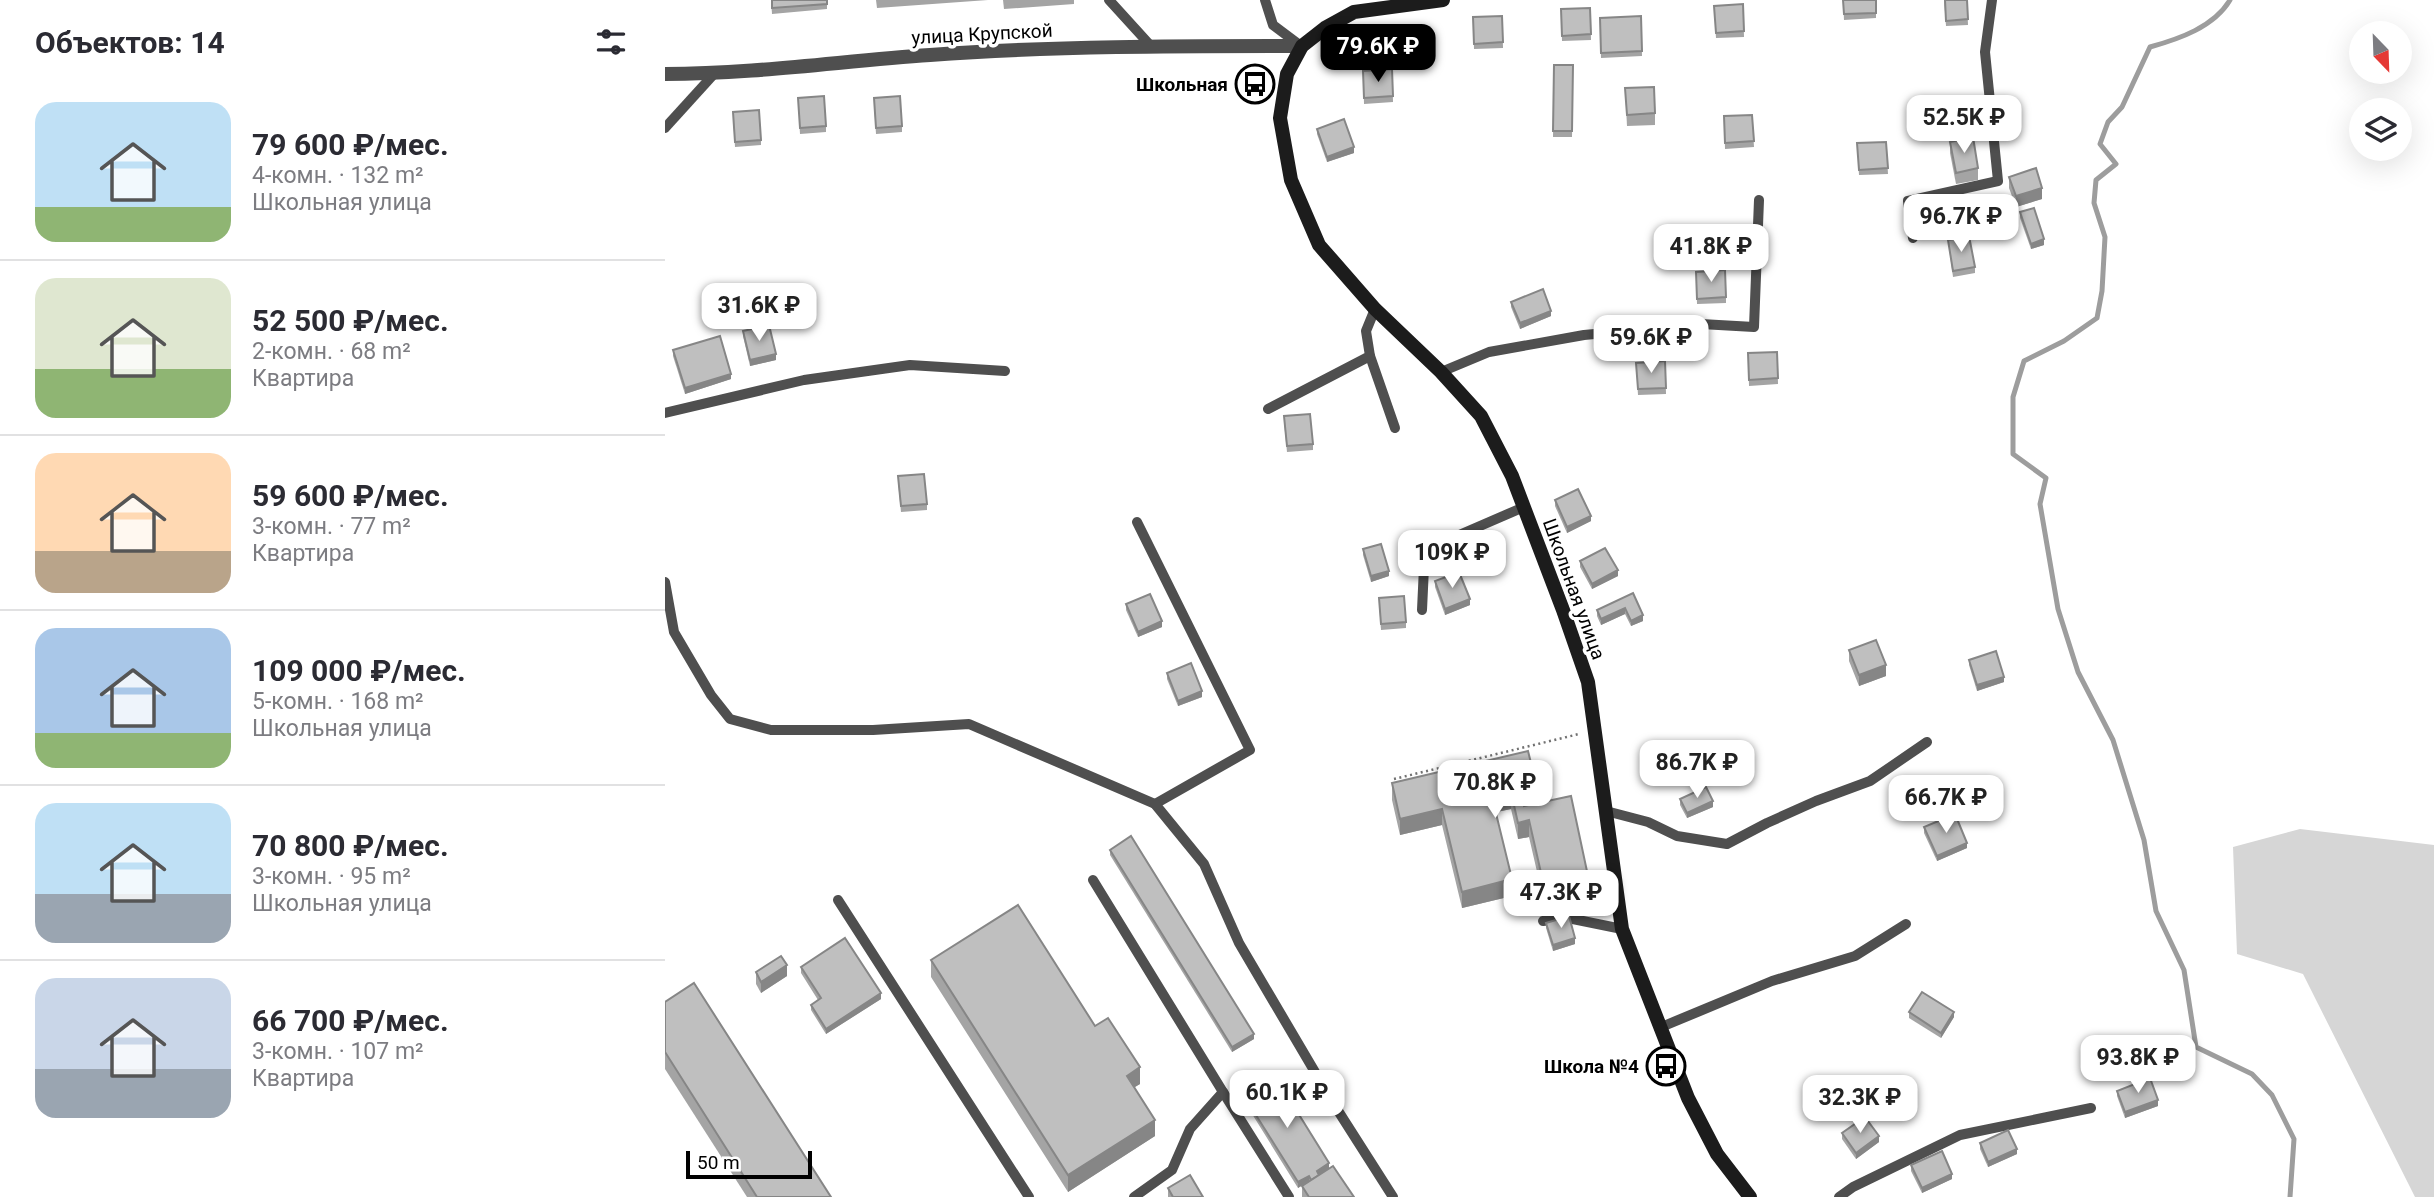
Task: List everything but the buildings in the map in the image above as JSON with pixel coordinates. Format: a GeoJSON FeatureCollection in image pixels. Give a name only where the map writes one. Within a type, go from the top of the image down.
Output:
{"type":"FeatureCollection","features":[{"type":"Feature","properties":{"kind":"street"},"geometry":{"type":"LineString","coordinates":[[1302,46],[1354,6],[1443,0]]}},
{"type":"Feature","properties":{"kind":"street","name":"улица Крупской"},"geometry":{"type":"LineString","coordinates":[[665,74],[714,74],[931,54],[1150,46],[1302,46]]}},
{"type":"Feature","properties":{"kind":"street","name":"Школьная улица"},"geometry":{"type":"LineString","coordinates":[[1302,46],[1287,74],[1280,118],[1291,180],[1319,245],[1375,309],[1441,372],[1481,416],[1512,476],[1588,682],[1622,929],[1688,1098],[1711,1143],[1750,1197]]}},
{"type":"Feature","properties":{"kind":"lane"},"geometry":{"type":"LineString","coordinates":[[1109,0],[1150,46]]}},
{"type":"Feature","properties":{"kind":"lane"},"geometry":{"type":"LineString","coordinates":[[1265,0],[1273,25],[1302,46]]}},
{"type":"Feature","properties":{"kind":"lane"},"geometry":{"type":"LineString","coordinates":[[1913,238],[1908,201],[1998,181],[1985,52],[1991,0]]}},
{"type":"Feature","properties":{"kind":"lane"},"geometry":{"type":"LineString","coordinates":[[665,128],[714,74]]}},
{"type":"Feature","properties":{"kind":"lane"},"geometry":{"type":"LineString","coordinates":[[1441,372],[1489,352],[1584,335],[1701,324],[1754,327],[1759,200]]}},
{"type":"Feature","properties":{"kind":"lane"},"geometry":{"type":"LineString","coordinates":[[1375,309],[1366,331],[1370,356],[1395,428]]}},
{"type":"Feature","properties":{"kind":"lane"},"geometry":{"type":"LineString","coordinates":[[1268,409],[1370,356]]}},
{"type":"Feature","properties":{"kind":"lane"},"geometry":{"type":"LineString","coordinates":[[666,409],[804,380],[910,365],[1005,371]]}},
{"type":"Feature","properties":{"kind":"lane"},"geometry":{"type":"LineString","coordinates":[[1422,610],[1424,567],[1443,542],[1524,507]]}},
{"type":"Feature","properties":{"kind":"lane"},"geometry":{"type":"LineString","coordinates":[[1137,522],[1250,750],[1155,804]]}},
{"type":"Feature","properties":{"kind":"lane"},"geometry":{"type":"LineString","coordinates":[[665,582],[674,632],[711,695],[730,719],[771,730],[873,730],[969,724],[1155,804],[1204,864],[1239,943],[1335,1106],[1393,1197]]}},
{"type":"Feature","properties":{"kind":"lane"},"geometry":{"type":"LineString","coordinates":[[1606,811],[1648,822],[1678,835],[1727,844],[1816,801],[1870,782],[1927,742]]}},
{"type":"Feature","properties":{"kind":"lane"},"geometry":{"type":"LineString","coordinates":[[1093,880],[1289,1197]]}},
{"type":"Feature","properties":{"kind":"lane"},"geometry":{"type":"LineString","coordinates":[[838,900],[1029,1197]]}},
{"type":"Feature","properties":{"kind":"lane"},"geometry":{"type":"LineString","coordinates":[[1543,921],[1568,918],[1622,929]]}},
{"type":"Feature","properties":{"kind":"lane"},"geometry":{"type":"LineString","coordinates":[[1659,1028],[1772,981],[1855,956],[1906,924]]}},
{"type":"Feature","properties":{"kind":"lane"},"geometry":{"type":"LineString","coordinates":[[1134,1197],[1172,1170],[1190,1129],[1223,1092]]}},
{"type":"Feature","properties":{"kind":"lane"},"geometry":{"type":"LineString","coordinates":[[1839,1197],[1853,1187],[1960,1135],[2091,1108]]}},
{"type":"Feature","properties":{"kind":"path"},"geometry":{"type":"LineString","coordinates":[[1394,779],[1596,731]]}},
{"type":"Feature","properties":{"kind":"shaded area"},"geometry":{"type":"Polygon","coordinates":[[[2300,829],[2434,845],[2434,1197],[2415,1197],[2303,974],[2237,954],[2233,847],[2300,829]]]}},
{"type":"Feature","properties":{"kind":"waterway"},"geometry":{"type":"LineString","coordinates":[[2230,0],[2215,18],[2195,31],[2150,47],[2122,107],[2108,122],[2100,144],[2116,164],[2096,180],[2094,203],[2105,237],[2102,291],[2097,318],[2064,341],[2024,361],[2013,397],[2013,454],[2046,478],[2040,504],[2058,609],[2078,672],[2113,740],[2144,840],[2156,911],[2184,970],[2196,1047],[2252,1074],[2272,1095],[2294,1139],[2290,1197]]}},
{"type":"Feature","properties":{"kind":"place","name":"Школьная"},"geometry":{"type":"Point","coordinates":[1255,84]}},
{"type":"Feature","properties":{"kind":"place","name":"Школа №4"},"geometry":{"type":"Point","coordinates":[1666,1066]}}]}
